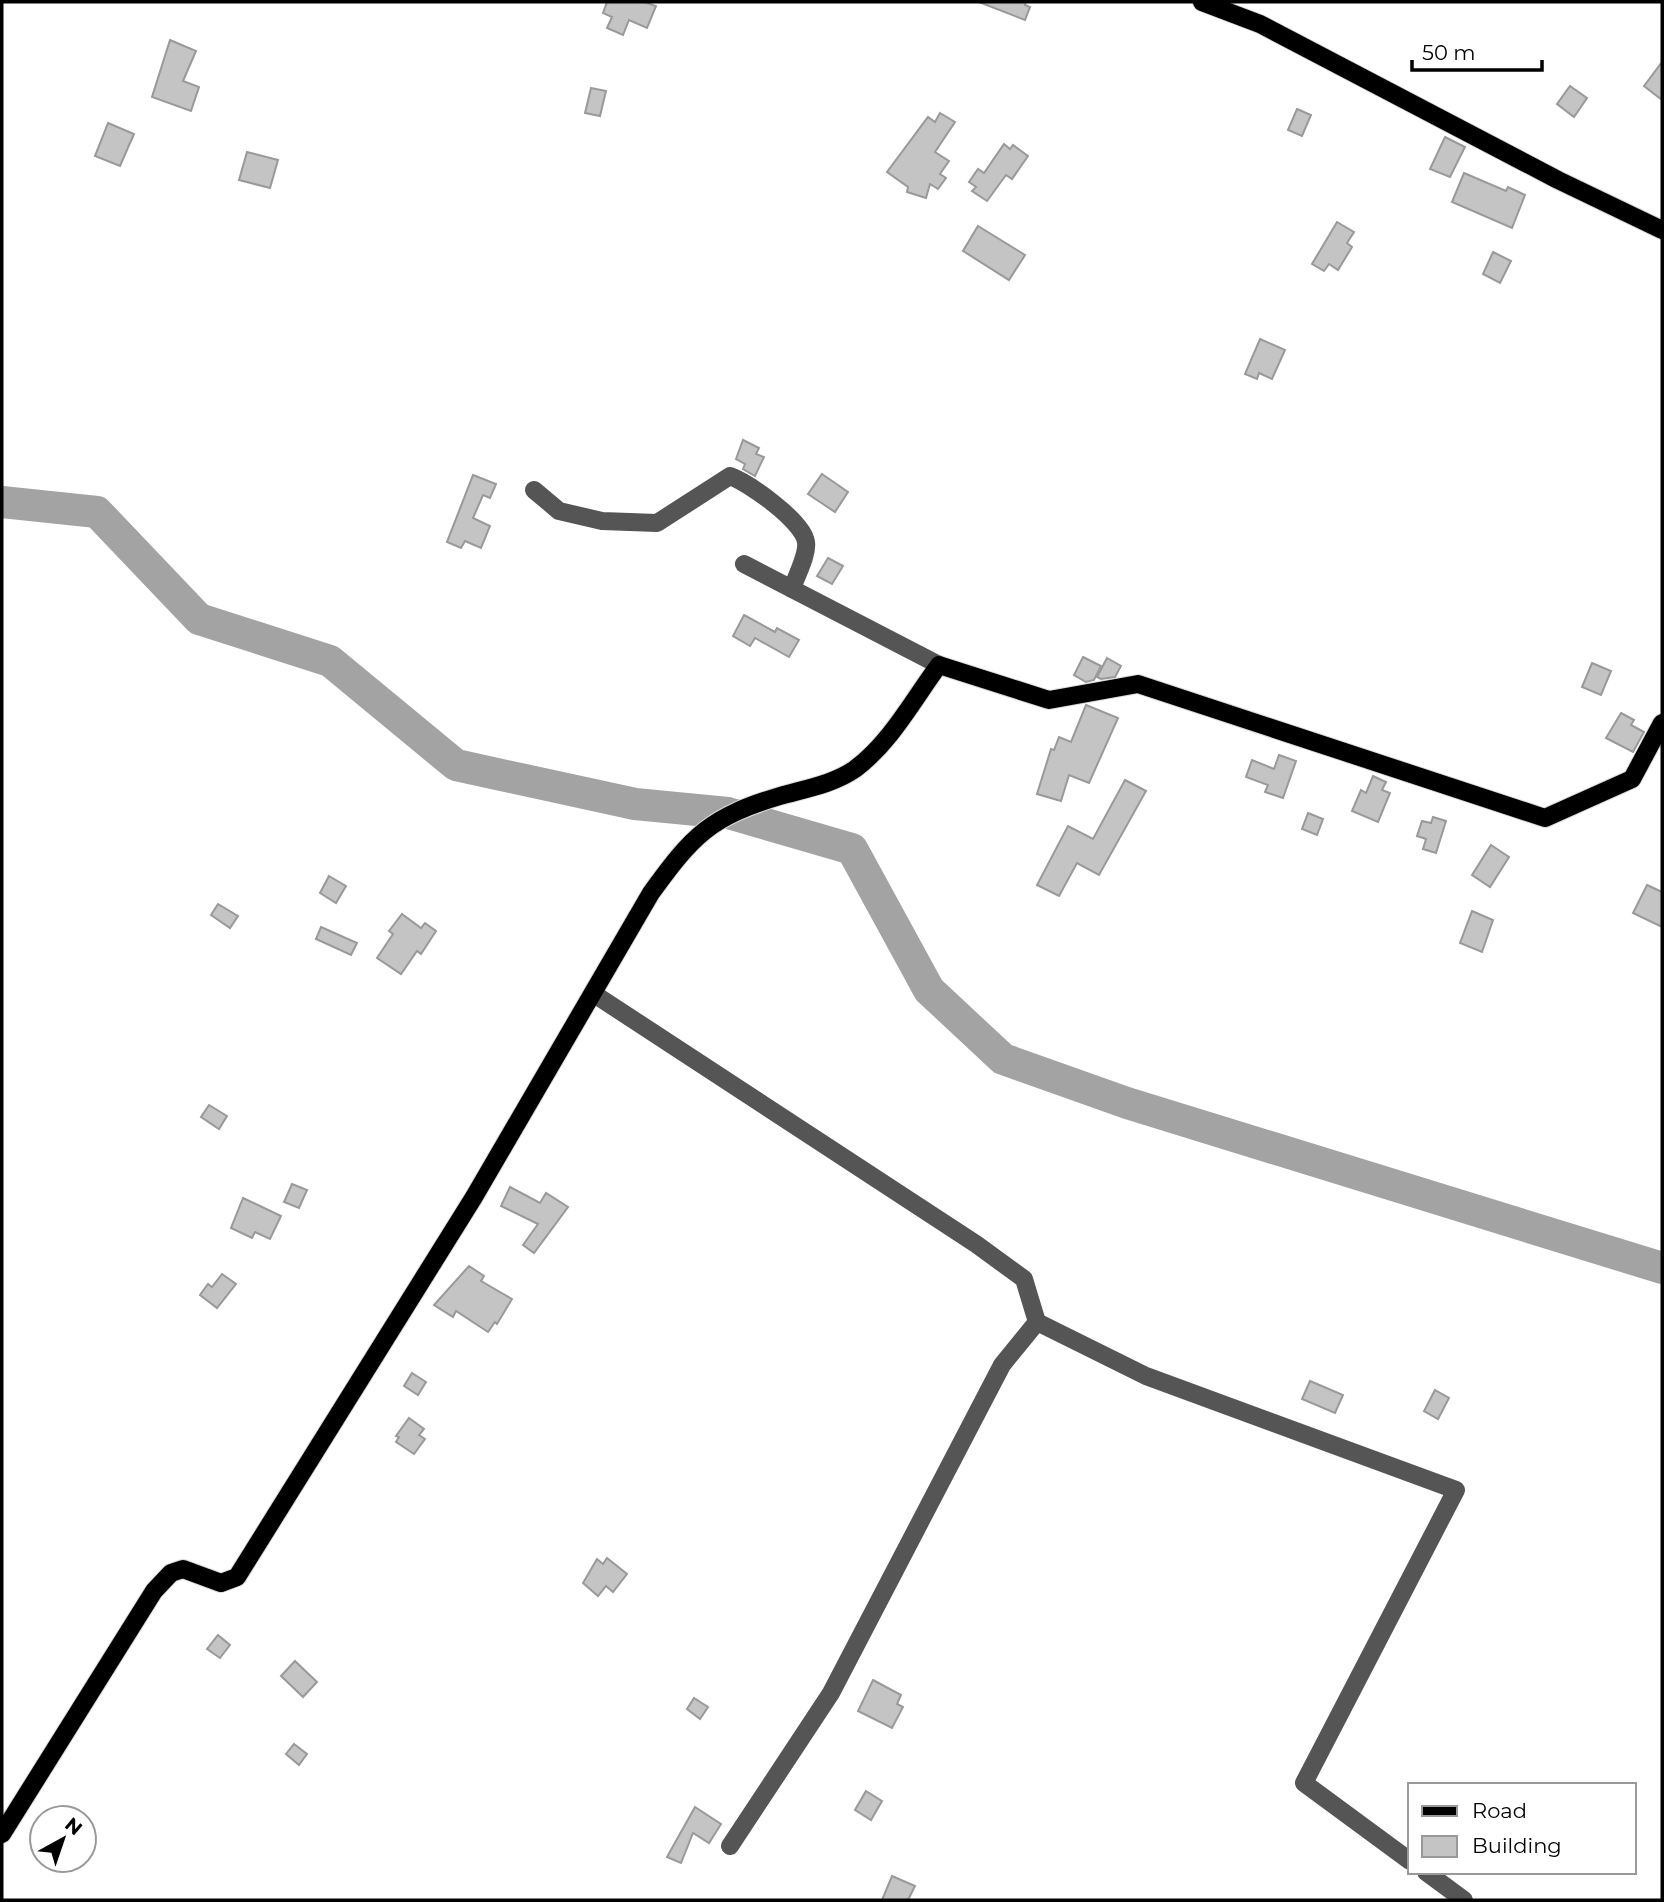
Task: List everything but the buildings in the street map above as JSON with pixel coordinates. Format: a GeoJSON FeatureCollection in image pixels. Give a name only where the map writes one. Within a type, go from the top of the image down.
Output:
{"type":"FeatureCollection","features":[{"type":"Feature","properties":{"kind":"main road"},"geometry":{"type":"LineString","coordinates":[[1202,2],[1260,24],[1558,180],[1662,230]]}},
{"type":"Feature","properties":{"kind":"main road"},"geometry":{"type":"LineString","coordinates":[[2,1834],[154,1591],[171,1573],[183,1569],[221,1583],[237,1577],[474,1197],[651,893],[677,857],[701,832],[729,813],[810,789],[855,769],[893,731],[939,665],[1049,700],[1138,684],[1545,818],[1632,779],[1662,723]]}},
{"type":"Feature","properties":{"kind":"street"},"geometry":{"type":"LineString","coordinates":[[534,490],[559,511],[602,521],[657,523],[730,476],[748,482],[803,531],[807,545],[792,589]]}},
{"type":"Feature","properties":{"kind":"street"},"geometry":{"type":"LineString","coordinates":[[744,564],[939,665]]}},
{"type":"Feature","properties":{"kind":"street"},"geometry":{"type":"LineString","coordinates":[[594,994],[1015,1272],[1024,1279],[1037,1322],[1146,1376],[1456,1490],[1304,1783],[1408,1860]]}},
{"type":"Feature","properties":{"kind":"street"},"geometry":{"type":"LineString","coordinates":[[730,1846],[831,1693],[1002,1365],[1037,1322]]}},
{"type":"Feature","properties":{"kind":"street"},"geometry":{"type":"LineString","coordinates":[[1429,1874],[1464,1900]]}},
{"type":"Feature","properties":{"kind":"waterway"},"geometry":{"type":"LineString","coordinates":[[2,502],[97,512],[199,619],[330,661],[456,765],[635,804],[728,813],[852,849],[929,990],[1003,1059],[1127,1103],[1662,1268]]}}]}
